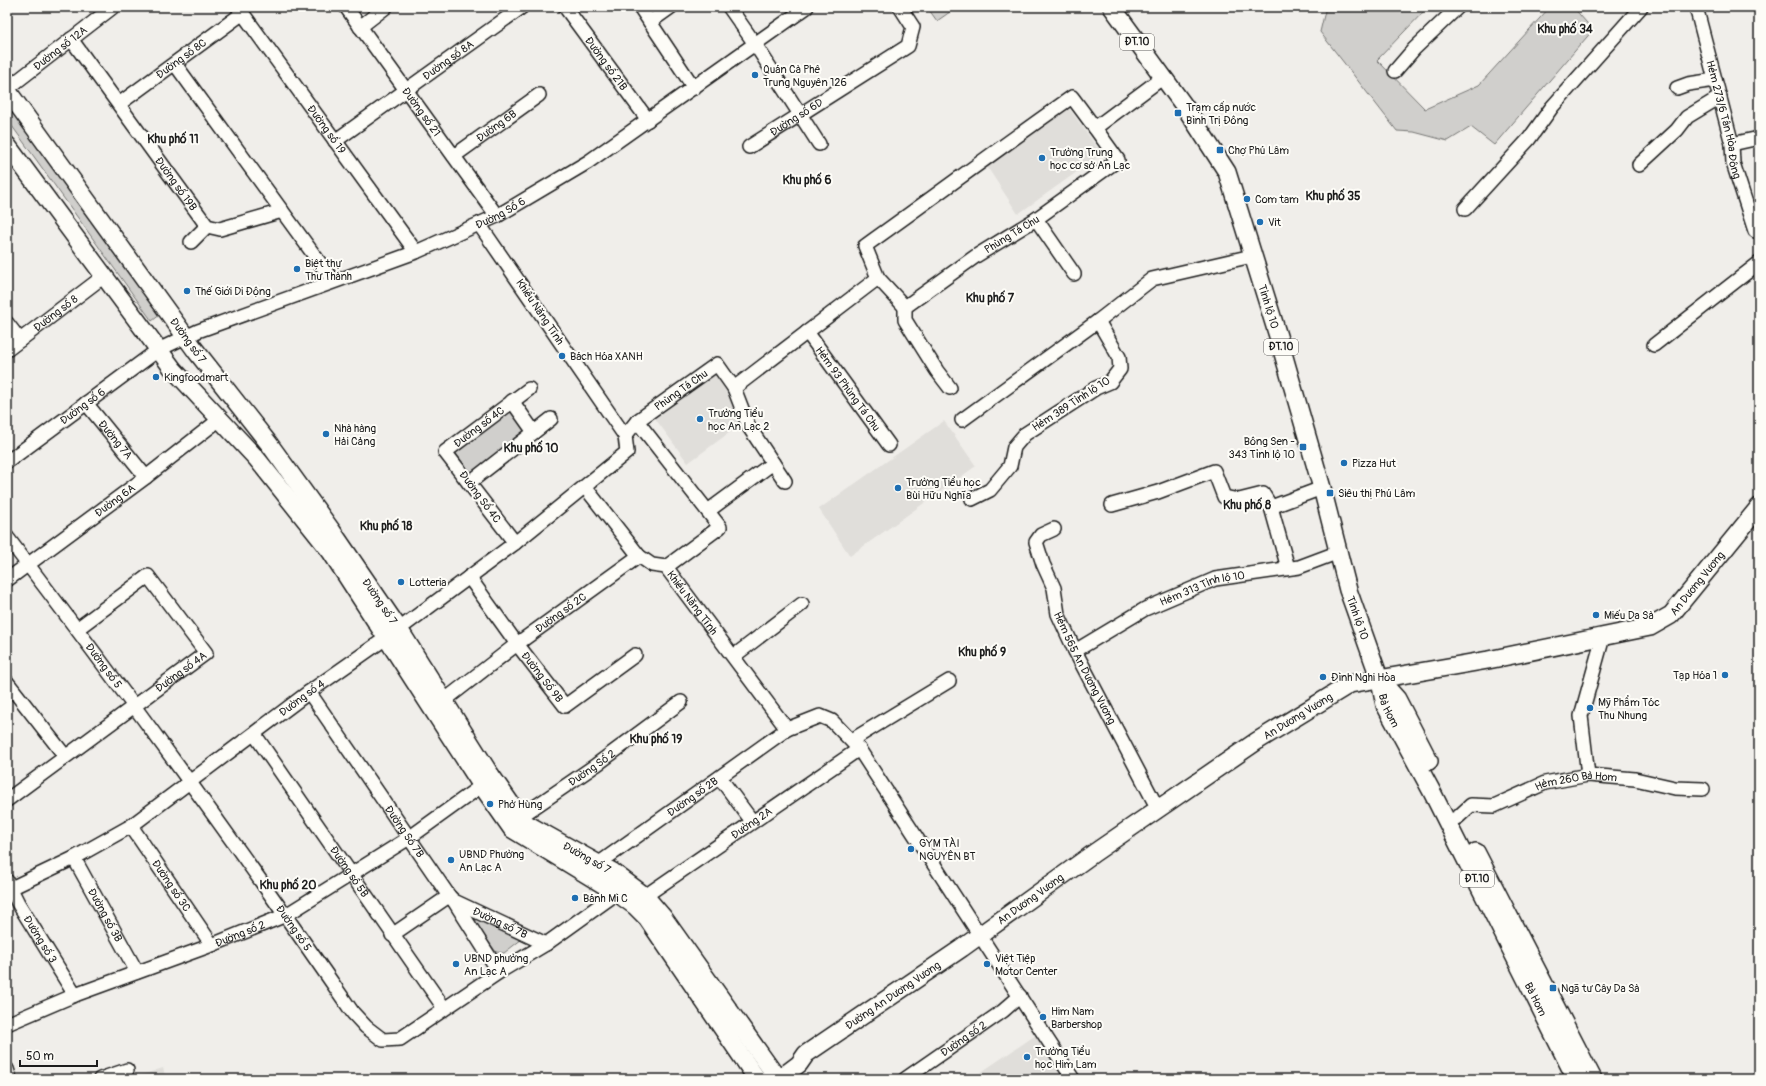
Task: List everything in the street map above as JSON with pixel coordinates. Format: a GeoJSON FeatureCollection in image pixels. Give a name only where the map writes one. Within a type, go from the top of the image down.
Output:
{"type":"FeatureCollection","features":[{"type":"Feature","properties":{"kind":"main road","name":"Tỉnh lộ 10"},"geometry":{"type":"LineString","coordinates":[[1112,7],[1162,78],[1185,107],[1227,172],[1278,336],[1322,488],[1348,590],[1380,680]]}},
{"type":"Feature","properties":{"kind":"main road","name":"Đường số 7"},"geometry":{"type":"LineString","coordinates":[[7,90],[186,337],[224,388],[270,445],[332,531],[393,633],[487,782],[525,823],[598,864],[622,888],[635,906],[647,918],[757,1079]]}},
{"type":"Feature","properties":{"kind":"main road","name":"Đường số 7"},"geometry":{"type":"LineString","coordinates":[[7,145],[158,350],[173,369],[258,459],[445,700],[512,829],[622,888],[644,896],[663,917],[773,1077]]}},
{"type":"Feature","properties":{"kind":"main road","name":"An Dương Vương"},"geometry":{"type":"LineString","coordinates":[[979,934],[1257,741],[1350,684],[1380,680],[1650,627],[1671,615],[1759,507]]}},
{"type":"Feature","properties":{"kind":"main road","name":"Bà Hom"},"geometry":{"type":"LineString","coordinates":[[1380,680],[1397,699],[1576,1079]]}},
{"type":"Feature","properties":{"kind":"main road","name":"Bà Hom"},"geometry":{"type":"LineString","coordinates":[[1453,820],[1593,1079]]}},
{"type":"Feature","properties":{"kind":"main road","name":"Đường An Dương Vương"},"geometry":{"type":"LineString","coordinates":[[773,1077],[794,1056],[806,1054],[878,1003],[962,948],[979,934]]}},
{"type":"Feature","properties":{"kind":"street","name":"Đường số 12A"},"geometry":{"type":"LineString","coordinates":[[7,90],[113,7]]}},
{"type":"Feature","properties":{"kind":"street","name":"Đường số 21"},"geometry":{"type":"LineString","coordinates":[[346,7],[497,216]]}},
{"type":"Feature","properties":{"kind":"street"},"geometry":{"type":"LineString","coordinates":[[360,27],[386,7]]}},
{"type":"Feature","properties":{"kind":"street","name":"Đường số 8A"},"geometry":{"type":"LineString","coordinates":[[335,141],[522,7]]}},
{"type":"Feature","properties":{"kind":"street","name":"Đường số 21B"},"geometry":{"type":"LineString","coordinates":[[565,7],[648,120]]}},
{"type":"Feature","properties":{"kind":"street"},"geometry":{"type":"LineString","coordinates":[[640,7],[694,88]]}},
{"type":"Feature","properties":{"kind":"street"},"geometry":{"type":"LineString","coordinates":[[650,22],[671,7]]}},
{"type":"Feature","properties":{"kind":"street"},"geometry":{"type":"LineString","coordinates":[[729,7],[755,44],[819,144]]}},
{"type":"Feature","properties":{"kind":"street","name":"Đường Số 6"},"geometry":{"type":"LineString","coordinates":[[158,350],[186,337],[333,281],[416,252],[497,216],[588,162],[807,7]]}},
{"type":"Feature","properties":{"kind":"street","name":"Đường số 6D"},"geometry":{"type":"LineString","coordinates":[[749,147],[908,46],[913,27],[900,7]]}},
{"type":"Feature","properties":{"kind":"street"},"geometry":{"type":"LineString","coordinates":[[1394,72],[1414,49],[1458,7]]}},
{"type":"Feature","properties":{"kind":"street"},"geometry":{"type":"LineString","coordinates":[[1465,209],[1529,139],[1552,107],[1641,7]]}},
{"type":"Feature","properties":{"kind":"street","name":"Hẻm 273/6 Tân Hòa Đông"},"geometry":{"type":"LineString","coordinates":[[1696,7],[1732,144],[1733,163],[1755,231]]}},
{"type":"Feature","properties":{"kind":"street","name":"Đường số 8C"},"geometry":{"type":"LineString","coordinates":[[119,104],[175,64],[240,10]]}},
{"type":"Feature","properties":{"kind":"street","name":"Đường số 19"},"geometry":{"type":"LineString","coordinates":[[240,10],[416,252]]}},
{"type":"Feature","properties":{"kind":"street","name":"Đường số 19B"},"geometry":{"type":"LineString","coordinates":[[71,39],[207,226]]}},
{"type":"Feature","properties":{"kind":"street"},"geometry":{"type":"LineString","coordinates":[[175,64],[333,281]]}},
{"type":"Feature","properties":{"kind":"street"},"geometry":{"type":"LineString","coordinates":[[1095,128],[1162,78]]}},
{"type":"Feature","properties":{"kind":"street"},"geometry":{"type":"LineString","coordinates":[[1677,88],[1688,84],[1715,80]]}},
{"type":"Feature","properties":{"kind":"street","name":"Đường 6B"},"geometry":{"type":"LineString","coordinates":[[454,156],[539,95]]}},
{"type":"Feature","properties":{"kind":"street","name":"Phùng Tá Chu"},"geometry":{"type":"LineString","coordinates":[[1072,97],[1118,160],[1036,219],[976,256],[905,307],[878,278],[864,246],[1072,97]]}},
{"type":"Feature","properties":{"kind":"street"},"geometry":{"type":"LineString","coordinates":[[1639,164],[1677,130],[1687,117],[1720,97]]}},
{"type":"Feature","properties":{"kind":"street"},"geometry":{"type":"LineString","coordinates":[[1732,144],[1759,138]]}},
{"type":"Feature","properties":{"kind":"street"},"geometry":{"type":"LineString","coordinates":[[191,242],[207,226],[220,230],[282,211]]}},
{"type":"Feature","properties":{"kind":"street"},"geometry":{"type":"LineString","coordinates":[[1036,219],[1074,274]]}},
{"type":"Feature","properties":{"kind":"street","name":"Khiếu Năng Tĩnh"},"geometry":{"type":"LineString","coordinates":[[479,224],[625,436]]}},
{"type":"Feature","properties":{"kind":"street"},"geometry":{"type":"LineString","coordinates":[[962,420],[1098,321],[1152,279],[1252,256]]}},
{"type":"Feature","properties":{"kind":"street"},"geometry":{"type":"LineString","coordinates":[[1654,345],[1759,263]]}},
{"type":"Feature","properties":{"kind":"street","name":"Đường số 8"},"geometry":{"type":"LineString","coordinates":[[7,350],[104,276]]}},
{"type":"Feature","properties":{"kind":"street"},"geometry":{"type":"LineString","coordinates":[[734,388],[878,278]]}},
{"type":"Feature","properties":{"kind":"street"},"geometry":{"type":"LineString","coordinates":[[905,307],[905,320],[937,371],[950,388]]}},
{"type":"Feature","properties":{"kind":"street","name":"Hẻm 389 Tỉnh lộ 10"},"geometry":{"type":"LineString","coordinates":[[972,499],[990,490],[1010,466],[1014,447],[1025,434],[1096,388],[1110,382],[1120,369],[1119,357],[1098,321]]}},
{"type":"Feature","properties":{"kind":"street"},"geometry":{"type":"LineString","coordinates":[[7,323],[20,340]]}},
{"type":"Feature","properties":{"kind":"street","name":"Hẻm 93 Phùng Tá Chu"},"geometry":{"type":"LineString","coordinates":[[807,332],[889,445]]}},
{"type":"Feature","properties":{"kind":"street","name":"Đường số 6"},"geometry":{"type":"LineString","coordinates":[[7,462],[158,350]]}},
{"type":"Feature","properties":{"kind":"street","name":"Phùng Tá Chu"},"geometry":{"type":"LineString","coordinates":[[625,436],[637,421],[717,364],[734,388],[749,427],[785,481]]}},
{"type":"Feature","properties":{"kind":"street","name":"Đường số 4C"},"geometry":{"type":"LineString","coordinates":[[445,452],[530,388]]}},
{"type":"Feature","properties":{"kind":"street","name":"Đường 7A"},"geometry":{"type":"LineString","coordinates":[[86,402],[146,477]]}},
{"type":"Feature","properties":{"kind":"street","name":"Đường số 4C"},"geometry":{"type":"LineString","coordinates":[[512,402],[534,432]]}},
{"type":"Feature","properties":{"kind":"street","name":"Đường 6A"},"geometry":{"type":"LineString","coordinates":[[7,580],[146,477],[220,419]]}},
{"type":"Feature","properties":{"kind":"street","name":"Đường số 4C"},"geometry":{"type":"LineString","coordinates":[[469,483],[551,419]]}},
{"type":"Feature","properties":{"kind":"street"},"geometry":{"type":"LineString","coordinates":[[637,421],[720,528],[666,567]]}},
{"type":"Feature","properties":{"kind":"street"},"geometry":{"type":"LineString","coordinates":[[585,487],[627,452],[625,436]]}},
{"type":"Feature","properties":{"kind":"street","name":"Đường Số 4C"},"geometry":{"type":"LineString","coordinates":[[445,452],[515,543]]}},
{"type":"Feature","properties":{"kind":"street"},"geometry":{"type":"LineString","coordinates":[[708,511],[773,463]]}},
{"type":"Feature","properties":{"kind":"street"},"geometry":{"type":"LineString","coordinates":[[1112,505],[1158,492],[1214,471],[1224,497],[1239,500],[1263,494],[1271,507],[1288,568]]}},
{"type":"Feature","properties":{"kind":"street","name":"Khiếu Năng Tĩnh"},"geometry":{"type":"LineString","coordinates":[[585,487],[639,556],[652,565],[666,567],[734,656],[787,729]]}},
{"type":"Feature","properties":{"kind":"street","name":"Đường số 4"},"geometry":{"type":"LineString","coordinates":[[8,886],[74,858],[131,826],[255,735],[310,692],[515,543],[585,487]]}},
{"type":"Feature","properties":{"kind":"street"},"geometry":{"type":"LineString","coordinates":[[1271,507],[1322,488]]}},
{"type":"Feature","properties":{"kind":"street","name":"Hẻm 565 An Dương Vương"},"geometry":{"type":"LineString","coordinates":[[1054,529],[1041,535],[1036,542],[1043,564],[1054,588],[1058,614],[1075,651],[1158,809]]}},
{"type":"Feature","properties":{"kind":"street","name":"Đường số 5"},"geometry":{"type":"LineString","coordinates":[[7,537],[134,705],[286,914],[354,1013],[366,1027],[383,1040],[400,1039],[499,972],[546,944],[622,888]]}},
{"type":"Feature","properties":{"kind":"street","name":"Hẻm 313 Tỉnh lộ 10"},"geometry":{"type":"LineString","coordinates":[[1075,651],[1145,609],[1215,579],[1300,567],[1339,552]]}},
{"type":"Feature","properties":{"kind":"street","name":"Đường số 2C"},"geometry":{"type":"LineString","coordinates":[[445,700],[517,644],[639,556]]}},
{"type":"Feature","properties":{"kind":"street","name":"Đường số 4A"},"geometry":{"type":"LineString","coordinates":[[7,800],[206,652],[148,576],[77,629]]}},
{"type":"Feature","properties":{"kind":"street","name":"Đường Số 9B"},"geometry":{"type":"LineString","coordinates":[[469,577],[517,644],[566,706],[636,655]]}},
{"type":"Feature","properties":{"kind":"street"},"geometry":{"type":"LineString","coordinates":[[734,656],[802,604]]}},
{"type":"Feature","properties":{"kind":"street"},"geometry":{"type":"LineString","coordinates":[[1588,775],[1580,716],[1603,637]]}},
{"type":"Feature","properties":{"kind":"street","name":"Đường 2A"},"geometry":{"type":"LineString","coordinates":[[644,896],[752,821],[855,745],[950,681]]}},
{"type":"Feature","properties":{"kind":"street"},"geometry":{"type":"LineString","coordinates":[[7,682],[65,756]]}},
{"type":"Feature","properties":{"kind":"street","name":"Đường Số 7B"},"geometry":{"type":"LineString","coordinates":[[310,692],[451,898],[499,972]]}},
{"type":"Feature","properties":{"kind":"street","name":"Đường Số 2"},"geometry":{"type":"LineString","coordinates":[[520,817],[596,765],[680,702]]}},
{"type":"Feature","properties":{"kind":"street"},"geometry":{"type":"LineString","coordinates":[[787,729],[820,716],[832,721],[855,745],[1073,1079]]}},
{"type":"Feature","properties":{"kind":"street","name":"Đường số 2B"},"geometry":{"type":"LineString","coordinates":[[598,864],[787,729]]}},
{"type":"Feature","properties":{"kind":"street","name":"Đường số 5B"},"geometry":{"type":"LineString","coordinates":[[255,735],[392,935],[444,1008]]}},
{"type":"Feature","properties":{"kind":"street","name":"Hẻm 260 Bà Hom"},"geometry":{"type":"LineString","coordinates":[[1453,820],[1471,805],[1494,806],[1545,783],[1588,775],[1635,779],[1675,788],[1703,789]]}},
{"type":"Feature","properties":{"kind":"street"},"geometry":{"type":"LineString","coordinates":[[720,778],[752,821]]}},
{"type":"Feature","properties":{"kind":"street","name":"Đường số 2"},"geometry":{"type":"LineString","coordinates":[[7,1024],[76,995],[212,944],[286,914],[409,838],[487,782]]}},
{"type":"Feature","properties":{"kind":"street","name":"Đường số 3C"},"geometry":{"type":"LineString","coordinates":[[131,826],[212,944]]}},
{"type":"Feature","properties":{"kind":"street","name":"Đường số 3B"},"geometry":{"type":"LineString","coordinates":[[74,858],[137,972]]}},
{"type":"Feature","properties":{"kind":"street","name":"Đường số 3"},"geometry":{"type":"LineString","coordinates":[[8,886],[76,995]]}},
{"type":"Feature","properties":{"kind":"street"},"geometry":{"type":"LineString","coordinates":[[392,935],[451,898]]}},
{"type":"Feature","properties":{"kind":"street","name":"Đường số 7B"},"geometry":{"type":"LineString","coordinates":[[451,898],[546,944]]}},
{"type":"Feature","properties":{"kind":"street","name":"Đường số 2"},"geometry":{"type":"LineString","coordinates":[[905,1079],[1003,1011],[1020,996]]}},
{"type":"Feature","properties":{"kind":"street"},"geometry":{"type":"LineString","coordinates":[[7,1069],[10,1079]]}},
{"type":"Feature","properties":{"kind":"street"},"geometry":{"type":"LineString","coordinates":[[100,1079],[127,1070]]}},
{"type":"Feature","properties":{"kind":"shaded area"},"geometry":{"type":"Polygon","coordinates":[[[927,7],[957,7],[937,21],[927,7]]]}},
{"type":"Feature","properties":{"kind":"shaded area"},"geometry":{"type":"Polygon","coordinates":[[[1322,7],[1428,7],[1377,60],[1425,109],[1479,85],[1550,7],[1573,7],[1593,30],[1494,145],[1471,127],[1448,141],[1414,132],[1397,131],[1320,32],[1325,11],[1322,7]]]}},
{"type":"Feature","properties":{"kind":"shaded area"},"geometry":{"type":"Polygon","coordinates":[[[7,99],[161,314],[152,321],[7,119],[7,99]]]}},
{"type":"Feature","properties":{"kind":"shaded area","name":"Trường Trung học cơ sở An Lạc"},"geometry":{"type":"Polygon","coordinates":[[[1066,104],[1102,154],[1018,214],[984,162],[1066,104]]]}},
{"type":"Feature","properties":{"kind":"shaded area","name":"Trường Tiểu học An Lạc 2"},"geometry":{"type":"Polygon","coordinates":[[[714,372],[745,421],[688,463],[654,417],[714,372]]]}},
{"type":"Feature","properties":{"kind":"shaded area"},"geometry":{"type":"Polygon","coordinates":[[[510,410],[527,431],[471,474],[455,452],[510,410]]]}},
{"type":"Feature","properties":{"kind":"shaded area","name":"Trường Tiểu học Bùi Hữu Nghĩa"},"geometry":{"type":"Polygon","coordinates":[[[944,421],[976,466],[850,556],[819,509],[944,421]]]}},
{"type":"Feature","properties":{"kind":"shaded area"},"geometry":{"type":"Polygon","coordinates":[[[467,911],[522,939],[504,953],[496,952],[467,911]]]}},
{"type":"Feature","properties":{"kind":"shaded area","name":"Trường Tiểu học Him Lam"},"geometry":{"type":"Polygon","coordinates":[[[1036,1035],[1065,1079],[971,1079],[1036,1035]]]}},
{"type":"Feature","properties":{"kind":"shaded area"},"geometry":{"type":"Polygon","coordinates":[[[163,1068],[166,1079],[130,1079],[163,1068]]]}},
{"type":"Feature","properties":{"kind":"place","name":"Quán Cà Phê Trung Nguyên 126"},"geometry":{"type":"Point","coordinates":[755,75]}},
{"type":"Feature","properties":{"kind":"place","name":"Trạm cấp nước Bình Trị Đông"},"geometry":{"type":"Point","coordinates":[1178,113]}},
{"type":"Feature","properties":{"kind":"place","name":"Chợ Phú Lâm"},"geometry":{"type":"Point","coordinates":[1220,150]}},
{"type":"Feature","properties":{"kind":"place","name":"Trường Trung học cơ sở An Lạc"},"geometry":{"type":"Point","coordinates":[1042,158]}},
{"type":"Feature","properties":{"kind":"place","name":"Com tam"},"geometry":{"type":"Point","coordinates":[1247,199]}},
{"type":"Feature","properties":{"kind":"place","name":"Vit"},"geometry":{"type":"Point","coordinates":[1260,222]}},
{"type":"Feature","properties":{"kind":"place","name":"Biệt thự Thư Thành"},"geometry":{"type":"Point","coordinates":[297,269]}},
{"type":"Feature","properties":{"kind":"place","name":"Thế Giới Di Động"},"geometry":{"type":"Point","coordinates":[187,291]}},
{"type":"Feature","properties":{"kind":"place","name":"Bách Hóa XANH"},"geometry":{"type":"Point","coordinates":[562,356]}},
{"type":"Feature","properties":{"kind":"place","name":"Kingfoodmart"},"geometry":{"type":"Point","coordinates":[156,377]}},
{"type":"Feature","properties":{"kind":"place","name":"Trường Tiểu học An Lạc 2"},"geometry":{"type":"Point","coordinates":[700,419]}},
{"type":"Feature","properties":{"kind":"place","name":"Nhà hàng Hải Cảng"},"geometry":{"type":"Point","coordinates":[326,434]}},
{"type":"Feature","properties":{"kind":"place","name":"Bông Sen - 343 Tỉnh lộ 10"},"geometry":{"type":"Point","coordinates":[1303,447]}},
{"type":"Feature","properties":{"kind":"place","name":"Pizza Hut"},"geometry":{"type":"Point","coordinates":[1344,463]}},
{"type":"Feature","properties":{"kind":"place","name":"Trường Tiểu học Bùi Hữu Nghĩa"},"geometry":{"type":"Point","coordinates":[898,488]}},
{"type":"Feature","properties":{"kind":"place","name":"Siêu thị Phú Lâm"},"geometry":{"type":"Point","coordinates":[1330,493]}},
{"type":"Feature","properties":{"kind":"place","name":"Lotteria"},"geometry":{"type":"Point","coordinates":[401,582]}},
{"type":"Feature","properties":{"kind":"place","name":"Miếu Da Sà"},"geometry":{"type":"Point","coordinates":[1596,615]}},
{"type":"Feature","properties":{"kind":"place","name":"Tạp Hóa 1"},"geometry":{"type":"Point","coordinates":[1725,675]}},
{"type":"Feature","properties":{"kind":"place","name":"Đình Nghi Hòa"},"geometry":{"type":"Point","coordinates":[1323,677]}},
{"type":"Feature","properties":{"kind":"place","name":"Mỹ Phẩm Tóc Thu Nhung"},"geometry":{"type":"Point","coordinates":[1590,708]}},
{"type":"Feature","properties":{"kind":"place","name":"Phở Hùng"},"geometry":{"type":"Point","coordinates":[490,804]}},
{"type":"Feature","properties":{"kind":"place","name":"GYM TÀI NGUYÊN BT"},"geometry":{"type":"Point","coordinates":[911,849]}},
{"type":"Feature","properties":{"kind":"place","name":"UBND Phường An Lạc A"},"geometry":{"type":"Point","coordinates":[451,860]}},
{"type":"Feature","properties":{"kind":"place","name":"Bánh Mì C"},"geometry":{"type":"Point","coordinates":[575,898]}},
{"type":"Feature","properties":{"kind":"place","name":"UBND phường An Lạc A"},"geometry":{"type":"Point","coordinates":[456,964]}},
{"type":"Feature","properties":{"kind":"place","name":"Việt Tiệp Motor Center"},"geometry":{"type":"Point","coordinates":[987,964]}},
{"type":"Feature","properties":{"kind":"place","name":"Ngã tư Cây Da Sà"},"geometry":{"type":"Point","coordinates":[1553,988]}},
{"type":"Feature","properties":{"kind":"place","name":"Him Nam Barbershop"},"geometry":{"type":"Point","coordinates":[1043,1017]}},
{"type":"Feature","properties":{"kind":"place","name":"Trường Tiểu học Him Lam"},"geometry":{"type":"Point","coordinates":[1027,1057]}},
{"type":"Feature","properties":{"kind":"district","name":"Khu phố 34"},"geometry":{"type":"Point","coordinates":[1565,29]}},
{"type":"Feature","properties":{"kind":"district","name":"Khu phố 11"},"geometry":{"type":"Point","coordinates":[173,139]}},
{"type":"Feature","properties":{"kind":"district","name":"Khu phố 6"},"geometry":{"type":"Point","coordinates":[807,180]}},
{"type":"Feature","properties":{"kind":"district","name":"Khu phố 35"},"geometry":{"type":"Point","coordinates":[1333,196]}},
{"type":"Feature","properties":{"kind":"district","name":"Khu phố 7"},"geometry":{"type":"Point","coordinates":[990,298]}},
{"type":"Feature","properties":{"kind":"district","name":"Khu phố 10"},"geometry":{"type":"Point","coordinates":[531,448]}},
{"type":"Feature","properties":{"kind":"district","name":"Khu phố 8"},"geometry":{"type":"Point","coordinates":[1247,505]}},
{"type":"Feature","properties":{"kind":"district","name":"Khu phố 18"},"geometry":{"type":"Point","coordinates":[386,526]}},
{"type":"Feature","properties":{"kind":"district","name":"Khu phố 9"},"geometry":{"type":"Point","coordinates":[982,652]}},
{"type":"Feature","properties":{"kind":"district","name":"Khu phố 19"},"geometry":{"type":"Point","coordinates":[656,739]}},
{"type":"Feature","properties":{"kind":"district","name":"Khu phố 20"},"geometry":{"type":"Point","coordinates":[288,885]}}]}
